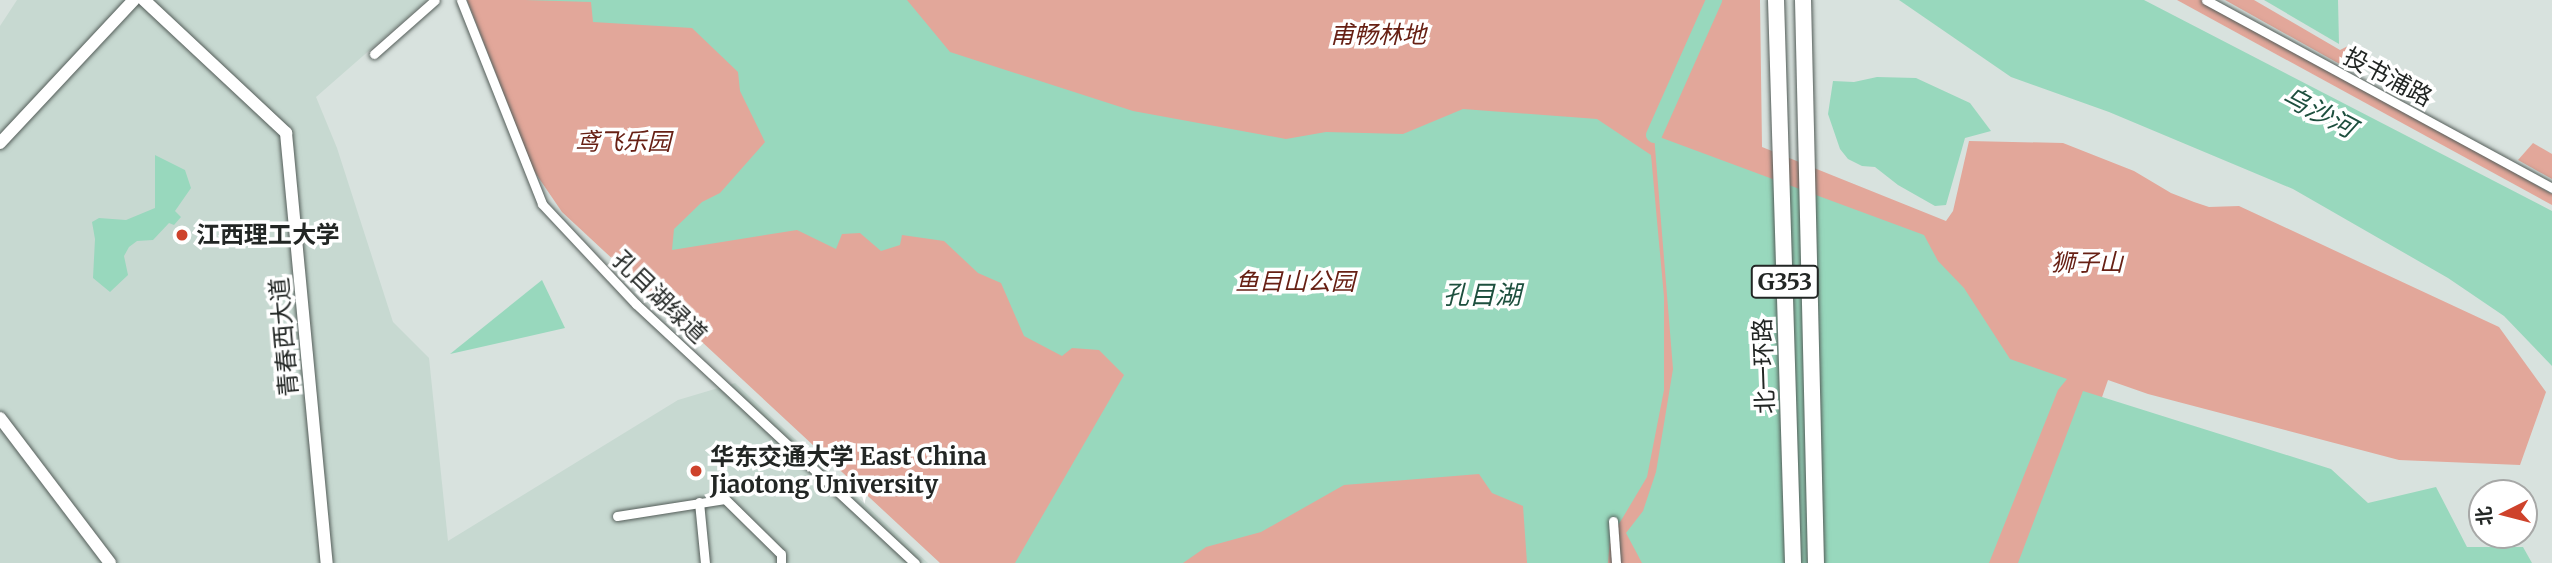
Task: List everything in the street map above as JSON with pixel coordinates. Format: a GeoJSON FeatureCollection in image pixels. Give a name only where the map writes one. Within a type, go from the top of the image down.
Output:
{"type":"FeatureCollection","features":[{"type":"Feature","properties":{"kind":"highway","name":"北一环路"},"geometry":{"type":"LineString","coordinates":[[1776,0],[1793,563]]}},
{"type":"Feature","properties":{"kind":"highway","name":"北一环路"},"geometry":{"type":"LineString","coordinates":[[1803,0],[1816,563]]}},
{"type":"Feature","properties":{"kind":"street"},"geometry":{"type":"LineString","coordinates":[[0,143],[134,0]]}},
{"type":"Feature","properties":{"kind":"street","name":"青春西大道"},"geometry":{"type":"LineString","coordinates":[[144,0],[286,133],[327,563]]}},
{"type":"Feature","properties":{"kind":"street"},"geometry":{"type":"LineString","coordinates":[[374,54],[435,0]]}},
{"type":"Feature","properties":{"kind":"street","name":"孔目湖绿道"},"geometry":{"type":"LineString","coordinates":[[461,0],[542,204],[636,304],[915,563]]}},
{"type":"Feature","properties":{"kind":"street","name":"投书浦路"},"geometry":{"type":"LineString","coordinates":[[2206,0],[2552,188]]}},
{"type":"Feature","properties":{"kind":"street"},"geometry":{"type":"LineString","coordinates":[[0,418],[110,563]]}},
{"type":"Feature","properties":{"kind":"street"},"geometry":{"type":"LineString","coordinates":[[617,516],[725,499],[781,554],[780,563]]}},
{"type":"Feature","properties":{"kind":"street"},"geometry":{"type":"LineString","coordinates":[[699,502],[705,563]]}},
{"type":"Feature","properties":{"kind":"street"},"geometry":{"type":"LineString","coordinates":[[1613,522],[1616,563]]}},
{"type":"Feature","properties":{"kind":"shaded area","name":"江西理工大学"},"geometry":{"type":"Polygon","coordinates":[[[17,0],[427,0],[316,97],[337,148],[393,322],[429,358],[448,541],[678,400],[735,383],[928,563],[0,563],[0,26],[17,0]]]}},
{"type":"Feature","properties":{"kind":"green space","name":"鱼目山公园"},"geometry":{"type":"Polygon","coordinates":[[[467,0],[1760,0],[1762,147],[1946,221],[1953,211],[1969,141],[2063,143],[2134,171],[2171,193],[2194,202],[2209,207],[2239,206],[2499,327],[2546,392],[2520,465],[2399,460],[2148,394],[2108,380],[2044,563],[940,563],[562,212],[534,171],[467,0]]]}},
{"type":"Feature","properties":{"kind":"green space"},"geometry":{"type":"Polygon","coordinates":[[[2177,0],[2208,0],[2552,194],[2552,205],[2177,0]]]}},
{"type":"Feature","properties":{"kind":"green space"},"geometry":{"type":"Polygon","coordinates":[[[2225,0],[2254,0],[2340,50],[2350,45],[2351,62],[2344,66],[2225,0]]]}},
{"type":"Feature","properties":{"kind":"green space"},"geometry":{"type":"Polygon","coordinates":[[[2533,143],[2552,154],[2552,179],[2518,160],[2533,143]]]}},
{"type":"Feature","properties":{"kind":"water","name":"孔目湖"},"geometry":{"type":"Polygon","coordinates":[[[525,0],[907,0],[950,52],[1133,111],[1286,139],[1326,132],[1403,134],[1463,109],[1597,119],[1651,155],[1664,297],[1664,390],[1647,477],[1610,539],[1608,563],[1527,563],[1523,506],[1492,493],[1479,474],[1344,485],[1261,532],[1206,547],[1183,563],[1015,563],[1124,375],[1099,350],[1072,348],[1062,356],[1024,336],[1001,283],[978,273],[944,241],[902,235],[900,245],[881,251],[860,233],[842,234],[836,249],[797,230],[672,250],[674,229],[702,202],[720,193],[765,142],[740,91],[738,72],[692,28],[593,22],[591,2],[525,0]]]}},
{"type":"Feature","properties":{"kind":"water","name":"乌沙河"},"geometry":{"type":"Polygon","coordinates":[[[1899,0],[2144,0],[2552,211],[2552,366],[2504,316],[2448,278],[2293,189],[2109,112],[2011,77],[1899,0]]]}},
{"type":"Feature","properties":{"kind":"water"},"geometry":{"type":"Polygon","coordinates":[[[2264,0],[2338,0],[2339,44],[2264,0]]]}},
{"type":"Feature","properties":{"kind":"water"},"geometry":{"type":"Polygon","coordinates":[[[1877,77],[1916,78],[1970,103],[1991,131],[1965,138],[1946,205],[1935,206],[1898,185],[1875,167],[1862,166],[1848,159],[1840,149],[1828,114],[1833,81],[1854,82],[1877,77]]]}},
{"type":"Feature","properties":{"kind":"water"},"geometry":{"type":"Polygon","coordinates":[[[1654,135],[1924,235],[1938,261],[1964,288],[2010,359],[2067,379],[2058,390],[1989,563],[1642,563],[1626,533],[1643,511],[1656,472],[1673,369],[1654,135]]]}},
{"type":"Feature","properties":{"kind":"water"},"geometry":{"type":"Polygon","coordinates":[[[155,155],[185,170],[191,188],[175,211],[181,217],[174,225],[169,223],[153,240],[137,241],[129,247],[124,256],[128,275],[110,292],[93,278],[95,239],[92,222],[99,218],[126,220],[155,208],[155,155]]]}},
{"type":"Feature","properties":{"kind":"water"},"geometry":{"type":"Polygon","coordinates":[[[542,280],[565,328],[450,354],[542,280]]]}},
{"type":"Feature","properties":{"kind":"water"},"geometry":{"type":"Polygon","coordinates":[[[2083,391],[2331,469],[2368,503],[2436,487],[2468,549],[2524,549],[2532,563],[2018,563],[2083,391]]]}},
{"type":"Feature","properties":{"kind":"waterway"},"geometry":{"type":"LineString","coordinates":[[1654,135],[1714,0]]}},
{"type":"Feature","properties":{"kind":"place","name":"江西理工大学"},"geometry":{"type":"Point","coordinates":[182,235]}},
{"type":"Feature","properties":{"kind":"place","name":"华东交通大学 East China Jiaotong University"},"geometry":{"type":"Point","coordinates":[696,471]}},
{"type":"Feature","properties":{"kind":"park label","name":"甫畅林地"},"geometry":{"type":"Point","coordinates":[1378,35]}},
{"type":"Feature","properties":{"kind":"park label","name":"鸢飞乐园"},"geometry":{"type":"Point","coordinates":[623,142]}},
{"type":"Feature","properties":{"kind":"park label","name":"狮子山"},"geometry":{"type":"Point","coordinates":[2087,263]}}]}
